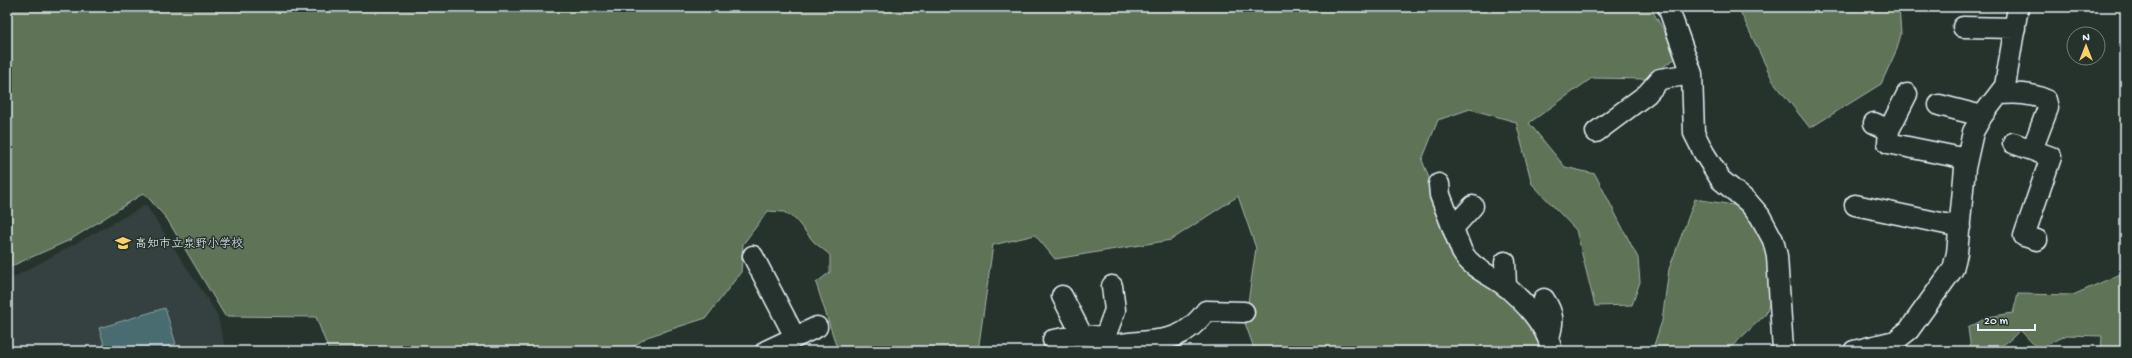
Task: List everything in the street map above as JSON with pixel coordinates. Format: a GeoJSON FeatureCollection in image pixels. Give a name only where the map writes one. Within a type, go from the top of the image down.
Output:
{"type":"FeatureCollection","features":[{"type":"Feature","properties":{"kind":"street"},"geometry":{"type":"LineString","coordinates":[[1668,7],[1692,74],[1694,133],[1704,153],[1722,180],[1748,202],[1760,216],[1773,240],[1778,256],[1783,351]]}},
{"type":"Feature","properties":{"kind":"street"},"geometry":{"type":"LineString","coordinates":[[1854,351],[1895,341],[1909,330],[1953,269],[1957,253],[1967,159],[1973,132],[1982,116],[2005,86],[2018,7]]}},
{"type":"Feature","properties":{"kind":"street"},"geometry":{"type":"LineString","coordinates":[[1963,27],[2015,28]]}},
{"type":"Feature","properties":{"kind":"street"},"geometry":{"type":"LineString","coordinates":[[1596,132],[1647,94],[1660,79],[1692,74]]}},
{"type":"Feature","properties":{"kind":"street"},"geometry":{"type":"LineString","coordinates":[[1907,94],[1881,127],[1888,143],[1967,159]]}},
{"type":"Feature","properties":{"kind":"street"},"geometry":{"type":"LineString","coordinates":[[2000,94],[2036,95],[2046,100],[2048,108],[2032,150]]}},
{"type":"Feature","properties":{"kind":"street"},"geometry":{"type":"LineString","coordinates":[[1939,105],[1982,116]]}},
{"type":"Feature","properties":{"kind":"street"},"geometry":{"type":"LineString","coordinates":[[2013,143],[2051,157],[2024,236],[2037,240]]}},
{"type":"Feature","properties":{"kind":"street"},"geometry":{"type":"LineString","coordinates":[[1439,184],[1440,195],[1466,260],[1506,287],[1533,314],[1551,344]]}},
{"type":"Feature","properties":{"kind":"street"},"geometry":{"type":"LineString","coordinates":[[1856,205],[1960,227]]}},
{"type":"Feature","properties":{"kind":"street"},"geometry":{"type":"LineString","coordinates":[[1453,228],[1473,206]]}},
{"type":"Feature","properties":{"kind":"street"},"geometry":{"type":"LineString","coordinates":[[753,256],[795,337]]}},
{"type":"Feature","properties":{"kind":"street"},"geometry":{"type":"LineString","coordinates":[[1505,262],[1506,287]]}},
{"type":"Feature","properties":{"kind":"street"},"geometry":{"type":"LineString","coordinates":[[1110,345],[1115,310],[1112,286]]}},
{"type":"Feature","properties":{"kind":"street"},"geometry":{"type":"LineString","coordinates":[[1062,296],[1082,335]]}},
{"type":"Feature","properties":{"kind":"street"},"geometry":{"type":"LineString","coordinates":[[1544,299],[1552,311],[1551,344]]}},
{"type":"Feature","properties":{"kind":"street"},"geometry":{"type":"LineString","coordinates":[[1053,340],[1082,335],[1110,345],[1177,336],[1193,328],[1206,311],[1244,312]]}},
{"type":"Feature","properties":{"kind":"street"},"geometry":{"type":"LineString","coordinates":[[766,351],[817,327]]}},
{"type":"Feature","properties":{"kind":"shaded area","name":"高知市立泉野小学校"},"geometry":{"type":"Polygon","coordinates":[[[146,205],[217,314],[226,351],[7,351],[7,281],[146,205]]]}},
{"type":"Feature","properties":{"kind":"green space"},"geometry":{"type":"Polygon","coordinates":[[[7,7],[1650,7],[1679,56],[1645,79],[1592,78],[1529,123],[1565,167],[1595,174],[1638,258],[1640,282],[1632,305],[1595,306],[1576,230],[1532,184],[1516,122],[1470,109],[1438,120],[1422,160],[1449,230],[1540,336],[1538,351],[1255,351],[1245,323],[1256,248],[1238,196],[1171,240],[1055,259],[1035,235],[993,245],[978,351],[838,351],[816,283],[830,272],[830,255],[814,242],[795,219],[784,212],[768,211],[743,244],[741,272],[706,318],[647,337],[627,351],[329,351],[316,317],[225,316],[167,219],[144,193],[70,240],[7,268],[7,7]]]}},
{"type":"Feature","properties":{"kind":"green space"},"geometry":{"type":"Polygon","coordinates":[[[1738,7],[1899,7],[1901,34],[1897,49],[1881,84],[1810,128],[1773,81],[1738,7]]]}},
{"type":"Feature","properties":{"kind":"green space"},"geometry":{"type":"Polygon","coordinates":[[[1695,199],[1753,208],[1785,252],[1766,314],[1727,351],[1652,351],[1662,321],[1669,269],[1695,199]]]}},
{"type":"Feature","properties":{"kind":"green space"},"geometry":{"type":"Polygon","coordinates":[[[2125,272],[2125,351],[2101,351],[2102,336],[2066,335],[2038,349],[2020,330],[2003,345],[1993,349],[1971,350],[1968,328],[1988,317],[2013,313],[2018,294],[2073,295],[2125,272]]]}},
{"type":"Feature","properties":{"kind":"water"},"geometry":{"type":"Polygon","coordinates":[[[165,308],[176,344],[152,351],[106,351],[99,328],[165,308]]]}},
{"type":"Feature","properties":{"kind":"place","name":"高知市立泉野小学校"},"geometry":{"type":"Point","coordinates":[123,243]}}]}
